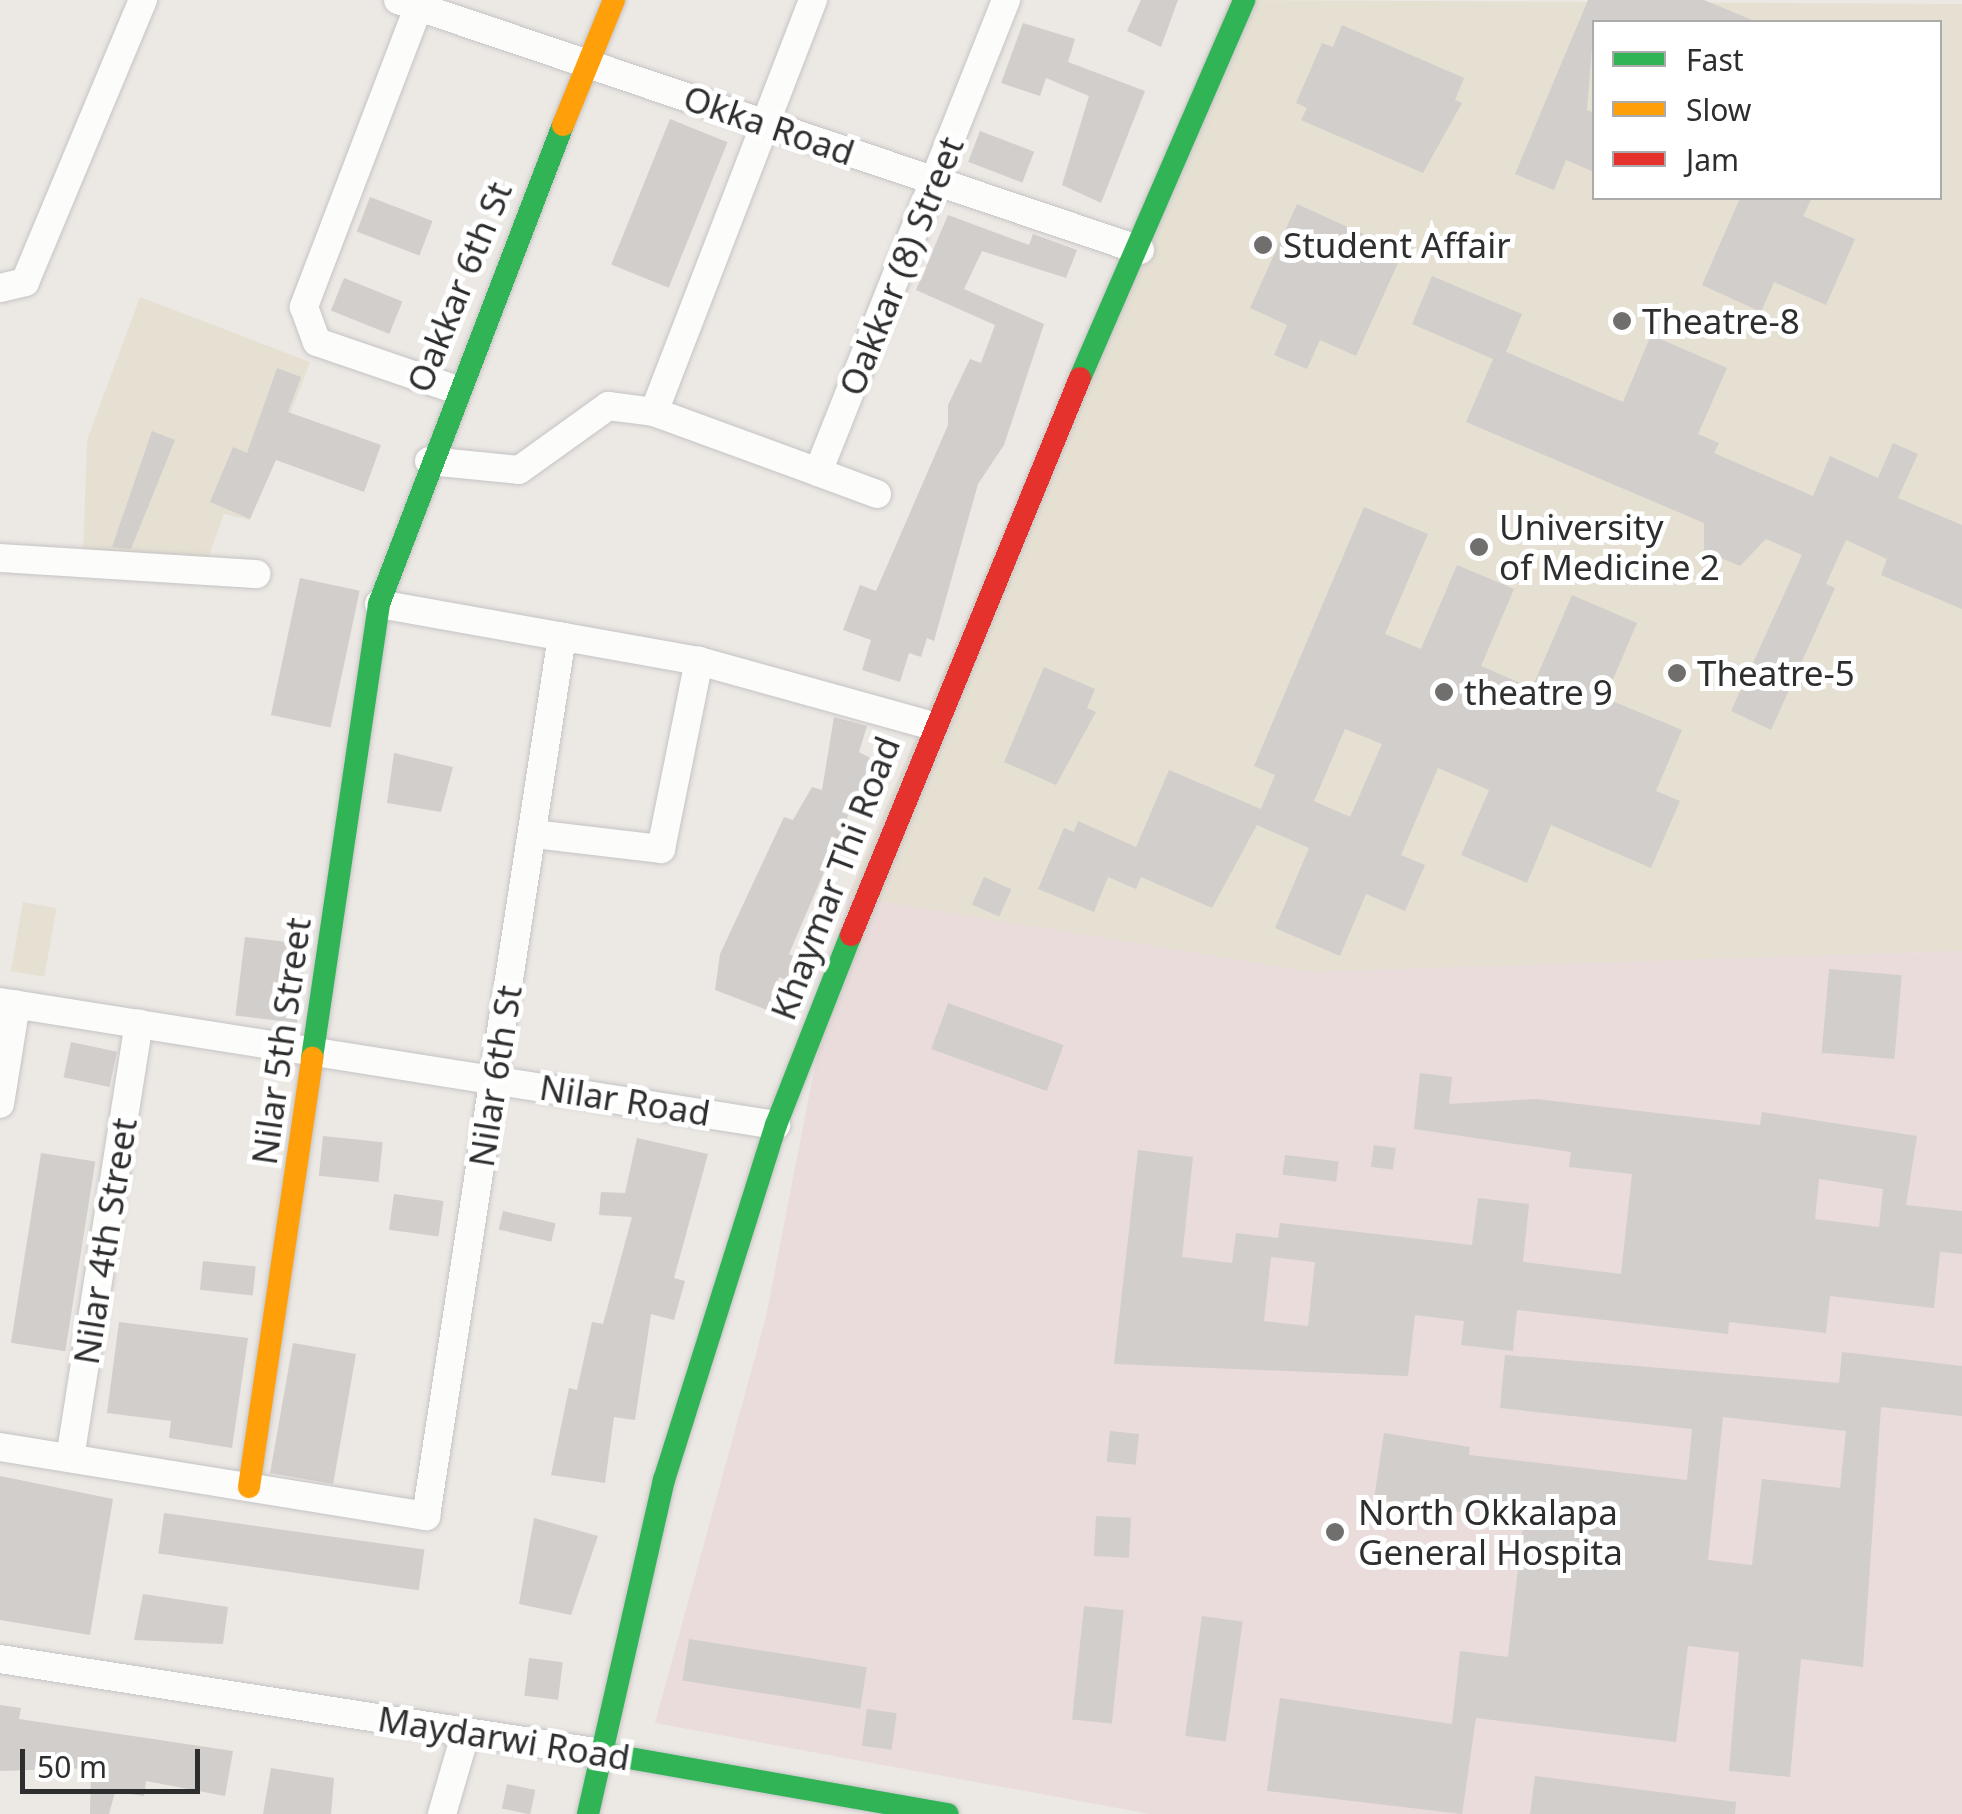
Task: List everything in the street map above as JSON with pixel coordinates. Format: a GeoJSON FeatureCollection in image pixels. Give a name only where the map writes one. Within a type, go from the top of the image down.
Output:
{"type":"FeatureCollection","features":[{"type":"Feature","properties":{"kind":"main road","name":"Oakkar 6th St"},"geometry":{"type":"LineString","coordinates":[[379,604],[454,388],[614,0]]}},
{"type":"Feature","properties":{"kind":"main road","name":"Khaymar Thi Road"},"geometry":{"type":"LineString","coordinates":[[588,1814],[664,1480],[776,1125],[933,726],[1244,0]]}},
{"type":"Feature","properties":{"kind":"main road","name":"Nilar 5th Street"},"geometry":{"type":"LineString","coordinates":[[249,1488],[379,604]]}},
{"type":"Feature","properties":{"kind":"main road","name":"Maydarwi Road"},"geometry":{"type":"LineString","coordinates":[[601,1753],[948,1814]]}},
{"type":"Feature","properties":{"kind":"street"},"geometry":{"type":"LineString","coordinates":[[13,285],[143,0]]}},
{"type":"Feature","properties":{"kind":"street"},"geometry":{"type":"LineString","coordinates":[[654,412],[813,0]]}},
{"type":"Feature","properties":{"kind":"street","name":"Oakkar (8) Street"},"geometry":{"type":"LineString","coordinates":[[818,472],[1006,0]]}},
{"type":"Feature","properties":{"kind":"street"},"geometry":{"type":"LineString","coordinates":[[413,2],[304,308],[317,342],[454,388]]}},
{"type":"Feature","properties":{"kind":"street","name":"Okka Road"},"geometry":{"type":"LineString","coordinates":[[413,2],[1140,250]]}},
{"type":"Feature","properties":{"kind":"street"},"geometry":{"type":"LineString","coordinates":[[429,461],[520,470],[593,408],[654,412],[876,494]]}},
{"type":"Feature","properties":{"kind":"street"},"geometry":{"type":"LineString","coordinates":[[0,558],[257,574]]}},
{"type":"Feature","properties":{"kind":"street"},"geometry":{"type":"LineString","coordinates":[[379,604],[699,660],[933,726]]}},
{"type":"Feature","properties":{"kind":"street","name":"Nilar 6th St"},"geometry":{"type":"LineString","coordinates":[[249,1488],[426,1516],[562,636]]}},
{"type":"Feature","properties":{"kind":"street"},"geometry":{"type":"LineString","coordinates":[[534,834],[661,849],[699,660]]}},
{"type":"Feature","properties":{"kind":"street"},"geometry":{"type":"LineString","coordinates":[[0,1104],[8,1003]]}},
{"type":"Feature","properties":{"kind":"street","name":"Nilar Road"},"geometry":{"type":"LineString","coordinates":[[8,1003],[776,1125]]}},
{"type":"Feature","properties":{"kind":"street","name":"Nilar 4th Street"},"geometry":{"type":"LineString","coordinates":[[70,1458],[139,1024]]}},
{"type":"Feature","properties":{"kind":"street"},"geometry":{"type":"LineString","coordinates":[[0,1447],[249,1488]]}},
{"type":"Feature","properties":{"kind":"street","name":"Maydarwi Road"},"geometry":{"type":"LineString","coordinates":[[0,1659],[601,1753]]}},
{"type":"Feature","properties":{"kind":"street"},"geometry":{"type":"LineString","coordinates":[[442,1814],[466,1732]]}},
{"type":"Feature","properties":{"kind":"shaded area","name":"University of Medicine 2"},"geometry":{"type":"Polygon","coordinates":[[[1230,0],[1962,4],[1962,951],[1311,972],[848,896],[1230,0]]]}},
{"type":"Feature","properties":{"kind":"shaded area"},"geometry":{"type":"Polygon","coordinates":[[[140,297],[310,362],[250,520],[224,514],[205,566],[83,556],[87,440],[140,297]]]}},
{"type":"Feature","properties":{"kind":"shaded area","name":"North Okkalapa General Hospita"},"geometry":{"type":"Polygon","coordinates":[[[848,896],[1311,972],[1962,951],[1962,1814],[1150,1814],[655,1723],[766,1317],[848,896]]]}},
{"type":"Feature","properties":{"kind":"shaded area"},"geometry":{"type":"Polygon","coordinates":[[[23,902],[56,908],[44,977],[11,971],[23,902]]]}},
{"type":"Feature","properties":{"kind":"building"},"geometry":{"type":"Polygon","coordinates":[[[1141,0],[1178,0],[1161,47],[1127,31],[1141,0]]]}},
{"type":"Feature","properties":{"kind":"building"},"geometry":{"type":"Polygon","coordinates":[[[1588,0],[1704,0],[1752,20],[1592,20],[1587,110],[1592,112],[1592,171],[1566,160],[1554,190],[1515,174],[1588,0]]]}},
{"type":"Feature","properties":{"kind":"building"},"geometry":{"type":"Polygon","coordinates":[[[1023,23],[1075,39],[1068,62],[1145,91],[1101,203],[1062,185],[1089,96],[1046,78],[1040,96],[1001,83],[1023,23]]]}},
{"type":"Feature","properties":{"kind":"building"},"geometry":{"type":"Polygon","coordinates":[[[1342,25],[1464,78],[1455,100],[1462,103],[1423,173],[1301,120],[1307,108],[1296,103],[1322,43],[1333,47],[1342,25]]]}},
{"type":"Feature","properties":{"kind":"building"},"geometry":{"type":"Polygon","coordinates":[[[670,119],[727,142],[669,288],[611,265],[670,119]]]}},
{"type":"Feature","properties":{"kind":"building"},"geometry":{"type":"Polygon","coordinates":[[[980,131],[1034,152],[1022,183],[968,162],[980,131]]]}},
{"type":"Feature","properties":{"kind":"building"},"geometry":{"type":"Polygon","coordinates":[[[370,197],[433,221],[419,256],[357,232],[370,197]]]}},
{"type":"Feature","properties":{"kind":"building"},"geometry":{"type":"Polygon","coordinates":[[[1739,200],[1811,200],[1803,216],[1855,239],[1826,305],[1774,282],[1761,312],[1702,285],[1739,200]]]}},
{"type":"Feature","properties":{"kind":"building"},"geometry":{"type":"Polygon","coordinates":[[[1297,204],[1403,252],[1356,356],[1320,340],[1307,369],[1274,355],[1287,325],[1250,308],[1297,204]]]}},
{"type":"Feature","properties":{"kind":"building"},"geometry":{"type":"Polygon","coordinates":[[[948,215],[1029,245],[1033,234],[1077,250],[1066,278],[982,251],[964,289],[1044,324],[1004,445],[978,484],[934,641],[927,638],[921,657],[909,653],[900,682],[862,670],[871,640],[843,630],[860,585],[876,591],[948,425],[948,405],[970,359],[981,363],[995,325],[916,290],[948,215]]]}},
{"type":"Feature","properties":{"kind":"building"},"geometry":{"type":"Polygon","coordinates":[[[1432,276],[1522,314],[1506,352],[1623,402],[1651,335],[1727,368],[1698,434],[1719,443],[1714,453],[1813,496],[1830,456],[1878,478],[1893,443],[1918,454],[1898,498],[1962,525],[1962,609],[1881,575],[1887,559],[1846,540],[1826,584],[1835,588],[1771,730],[1731,711],[1802,555],[1766,539],[1740,566],[1704,551],[1704,523],[1466,422],[1493,359],[1412,324],[1432,276]]]}},
{"type":"Feature","properties":{"kind":"building"},"geometry":{"type":"Polygon","coordinates":[[[344,278],[402,302],[389,334],[331,310],[344,278]]]}},
{"type":"Feature","properties":{"kind":"building"},"geometry":{"type":"Polygon","coordinates":[[[277,368],[301,377],[288,412],[381,445],[364,492],[276,460],[250,519],[210,502],[233,447],[247,453],[277,368]]]}},
{"type":"Feature","properties":{"kind":"building"},"geometry":{"type":"Polygon","coordinates":[[[152,431],[175,440],[131,549],[112,547],[152,431]]]}},
{"type":"Feature","properties":{"kind":"building"},"geometry":{"type":"Polygon","coordinates":[[[1364,507],[1428,534],[1385,634],[1421,649],[1457,565],[1514,589],[1481,666],[1532,688],[1572,595],[1637,623],[1605,698],[1682,730],[1656,791],[1680,801],[1651,868],[1551,825],[1527,883],[1461,855],[1489,790],[1438,768],[1401,855],[1425,865],[1405,911],[1366,894],[1340,956],[1275,928],[1309,848],[1257,825],[1212,908],[1141,877],[1136,889],[1108,877],[1094,912],[1038,889],[1064,828],[1074,832],[1078,821],[1136,847],[1169,770],[1261,809],[1275,775],[1254,766],[1364,507]],[[1345,729],[1314,801],[1350,817],[1382,744],[1345,729]]]}},
{"type":"Feature","properties":{"kind":"building"},"geometry":{"type":"Polygon","coordinates":[[[300,578],[360,591],[331,728],[271,715],[300,578]]]}},
{"type":"Feature","properties":{"kind":"building"},"geometry":{"type":"Polygon","coordinates":[[[1044,667],[1095,689],[1087,708],[1096,712],[1056,785],[1004,762],[1044,667]]]}},
{"type":"Feature","properties":{"kind":"building"},"geometry":{"type":"Polygon","coordinates":[[[834,717],[867,726],[859,752],[872,759],[789,954],[796,957],[787,980],[779,977],[767,1010],[715,990],[720,954],[784,817],[793,820],[812,787],[822,790],[834,717]]]}},
{"type":"Feature","properties":{"kind":"building"},"geometry":{"type":"Polygon","coordinates":[[[394,753],[453,767],[441,812],[387,803],[394,753]]]}},
{"type":"Feature","properties":{"kind":"building"},"geometry":{"type":"Polygon","coordinates":[[[984,877],[1011,889],[999,917],[972,904],[984,877]]]}},
{"type":"Feature","properties":{"kind":"building"},"geometry":{"type":"Polygon","coordinates":[[[245,937],[307,945],[297,1023],[235,1015],[245,937]]]}},
{"type":"Feature","properties":{"kind":"building"},"geometry":{"type":"Polygon","coordinates":[[[1829,969],[1902,975],[1894,1059],[1822,1053],[1829,969]]]}},
{"type":"Feature","properties":{"kind":"building"},"geometry":{"type":"Polygon","coordinates":[[[948,1003],[1064,1045],[1047,1091],[931,1049],[948,1003]]]}},
{"type":"Feature","properties":{"kind":"building"},"geometry":{"type":"Polygon","coordinates":[[[71,1042],[117,1052],[109,1087],[64,1077],[71,1042]]]}},
{"type":"Feature","properties":{"kind":"building"},"geometry":{"type":"Polygon","coordinates":[[[1420,1073],[1452,1077],[1449,1104],[1536,1099],[1760,1125],[1762,1112],[1917,1136],[1906,1205],[1962,1211],[1962,1254],[1940,1252],[1934,1308],[1830,1296],[1826,1333],[1729,1322],[1728,1334],[1517,1310],[1513,1351],[1461,1345],[1464,1321],[1415,1315],[1408,1376],[1114,1364],[1138,1150],[1193,1157],[1182,1257],[1232,1263],[1236,1233],[1278,1238],[1280,1223],[1472,1245],[1478,1198],[1529,1204],[1523,1262],[1621,1274],[1632,1174],[1569,1167],[1571,1152],[1414,1129],[1420,1073]],[[1819,1179],[1815,1219],[1879,1227],[1883,1189],[1819,1179]],[[1271,1257],[1264,1321],[1308,1326],[1315,1262],[1271,1257]]]}},
{"type":"Feature","properties":{"kind":"building"},"geometry":{"type":"Polygon","coordinates":[[[323,1136],[383,1142],[378,1182],[319,1176],[323,1136]]]}},
{"type":"Feature","properties":{"kind":"building"},"geometry":{"type":"Polygon","coordinates":[[[637,1138],[708,1154],[674,1278],[685,1281],[674,1320],[651,1314],[635,1420],[614,1417],[605,1483],[551,1475],[569,1388],[577,1390],[592,1322],[603,1324],[632,1217],[599,1215],[601,1192],[625,1193],[637,1138]]]}},
{"type":"Feature","properties":{"kind":"building"},"geometry":{"type":"Polygon","coordinates":[[[1374,1145],[1396,1148],[1393,1170],[1371,1167],[1374,1145]]]}},
{"type":"Feature","properties":{"kind":"building"},"geometry":{"type":"Polygon","coordinates":[[[41,1153],[95,1162],[65,1351],[11,1343],[41,1153]]]}},
{"type":"Feature","properties":{"kind":"building"},"geometry":{"type":"Polygon","coordinates":[[[1285,1155],[1339,1162],[1336,1181],[1283,1175],[1285,1155]]]}},
{"type":"Feature","properties":{"kind":"building"},"geometry":{"type":"Polygon","coordinates":[[[394,1194],[444,1201],[439,1237],[389,1230],[394,1194]]]}},
{"type":"Feature","properties":{"kind":"building"},"geometry":{"type":"Polygon","coordinates":[[[503,1211],[556,1223],[551,1242],[499,1230],[503,1211]]]}},
{"type":"Feature","properties":{"kind":"building"},"geometry":{"type":"Polygon","coordinates":[[[203,1261],[256,1267],[253,1295],[200,1290],[203,1261]]]}},
{"type":"Feature","properties":{"kind":"building"},"geometry":{"type":"Polygon","coordinates":[[[119,1322],[248,1338],[232,1448],[169,1438],[171,1421],[107,1413],[119,1322]]]}},
{"type":"Feature","properties":{"kind":"building"},"geometry":{"type":"Polygon","coordinates":[[[293,1343],[356,1354],[333,1484],[270,1473],[293,1343]]]}},
{"type":"Feature","properties":{"kind":"building"},"geometry":{"type":"Polygon","coordinates":[[[1842,1352],[1962,1366],[1962,1416],[1881,1407],[1863,1667],[1801,1659],[1790,1777],[1729,1771],[1739,1652],[1688,1646],[1676,1742],[1476,1718],[1462,1814],[1267,1791],[1280,1698],[1452,1724],[1460,1651],[1508,1657],[1525,1506],[1463,1498],[1461,1512],[1374,1499],[1384,1433],[1470,1447],[1469,1455],[1687,1480],[1692,1429],[1500,1408],[1505,1355],[1839,1383],[1842,1352]],[[1723,1417],[1708,1560],[1752,1565],[1762,1479],[1840,1488],[1846,1431],[1723,1417]]]}},
{"type":"Feature","properties":{"kind":"building"},"geometry":{"type":"Polygon","coordinates":[[[1110,1431],[1139,1434],[1136,1465],[1107,1462],[1110,1431]]]}},
{"type":"Feature","properties":{"kind":"building"},"geometry":{"type":"Polygon","coordinates":[[[0,1476],[113,1499],[90,1635],[0,1620],[0,1476]]]}},
{"type":"Feature","properties":{"kind":"building"},"geometry":{"type":"Polygon","coordinates":[[[164,1513],[424,1550],[419,1590],[158,1554],[164,1513]]]}},
{"type":"Feature","properties":{"kind":"building"},"geometry":{"type":"Polygon","coordinates":[[[1096,1516],[1131,1518],[1129,1558],[1094,1556],[1096,1516]]]}},
{"type":"Feature","properties":{"kind":"building"},"geometry":{"type":"Polygon","coordinates":[[[534,1518],[598,1536],[571,1615],[519,1604],[534,1518]]]}},
{"type":"Feature","properties":{"kind":"building"},"geometry":{"type":"Polygon","coordinates":[[[143,1594],[228,1607],[223,1644],[134,1640],[143,1594]]]}},
{"type":"Feature","properties":{"kind":"building"},"geometry":{"type":"Polygon","coordinates":[[[1084,1606],[1124,1610],[1112,1724],[1072,1719],[1084,1606]]]}},
{"type":"Feature","properties":{"kind":"building"},"geometry":{"type":"Polygon","coordinates":[[[1202,1616],[1243,1622],[1226,1742],[1185,1736],[1202,1616]]]}},
{"type":"Feature","properties":{"kind":"building"},"geometry":{"type":"Polygon","coordinates":[[[689,1639],[867,1667],[860,1709],[682,1680],[689,1639]]]}},
{"type":"Feature","properties":{"kind":"building"},"geometry":{"type":"Polygon","coordinates":[[[529,1658],[563,1662],[558,1700],[524,1696],[529,1658]]]}},
{"type":"Feature","properties":{"kind":"building"},"geometry":{"type":"Polygon","coordinates":[[[0,1705],[21,1708],[19,1719],[233,1751],[225,1796],[146,1781],[144,1796],[115,1792],[109,1814],[90,1814],[91,1768],[0,1771],[0,1705]]]}},
{"type":"Feature","properties":{"kind":"building"},"geometry":{"type":"Polygon","coordinates":[[[867,1709],[897,1713],[892,1750],[862,1746],[867,1709]]]}},
{"type":"Feature","properties":{"kind":"building"},"geometry":{"type":"Polygon","coordinates":[[[271,1768],[334,1778],[331,1814],[263,1814],[271,1768]]]}},
{"type":"Feature","properties":{"kind":"building"},"geometry":{"type":"Polygon","coordinates":[[[1535,1776],[1736,1802],[1735,1814],[1530,1814],[1535,1776]]]}},
{"type":"Feature","properties":{"kind":"building"},"geometry":{"type":"Polygon","coordinates":[[[507,1784],[535,1790],[530,1814],[502,1808],[507,1784]]]}},
{"type":"Feature","properties":{"kind":"traffic: fast"},"geometry":{"type":"LineString","coordinates":[[1080,378],[1244,0]]}},
{"type":"Feature","properties":{"kind":"traffic: fast"},"geometry":{"type":"LineString","coordinates":[[312,1058],[379,604],[563,125]]}},
{"type":"Feature","properties":{"kind":"traffic: fast"},"geometry":{"type":"LineString","coordinates":[[588,1814],[664,1480],[776,1125],[851,935]]}},
{"type":"Feature","properties":{"kind":"traffic: fast"},"geometry":{"type":"LineString","coordinates":[[601,1753],[948,1814]]}},
{"type":"Feature","properties":{"kind":"traffic: slow"},"geometry":{"type":"LineString","coordinates":[[563,125],[614,0]]}},
{"type":"Feature","properties":{"kind":"traffic: slow"},"geometry":{"type":"LineString","coordinates":[[249,1487],[312,1058]]}},
{"type":"Feature","properties":{"kind":"traffic: jam"},"geometry":{"type":"LineString","coordinates":[[851,935],[1080,378]]}},
{"type":"Feature","properties":{"kind":"place","name":"Student Affair"},"geometry":{"type":"Point","coordinates":[1263,245]}},
{"type":"Feature","properties":{"kind":"place","name":"Theatre-8"},"geometry":{"type":"Point","coordinates":[1622,321]}},
{"type":"Feature","properties":{"kind":"place","name":"University of Medicine 2"},"geometry":{"type":"Point","coordinates":[1479,547]}},
{"type":"Feature","properties":{"kind":"place","name":"Theatre-5"},"geometry":{"type":"Point","coordinates":[1677,673]}},
{"type":"Feature","properties":{"kind":"place","name":"theatre 9"},"geometry":{"type":"Point","coordinates":[1444,692]}},
{"type":"Feature","properties":{"kind":"place","name":"North Okkalapa General Hospita"},"geometry":{"type":"Point","coordinates":[1335,1532]}}]}
